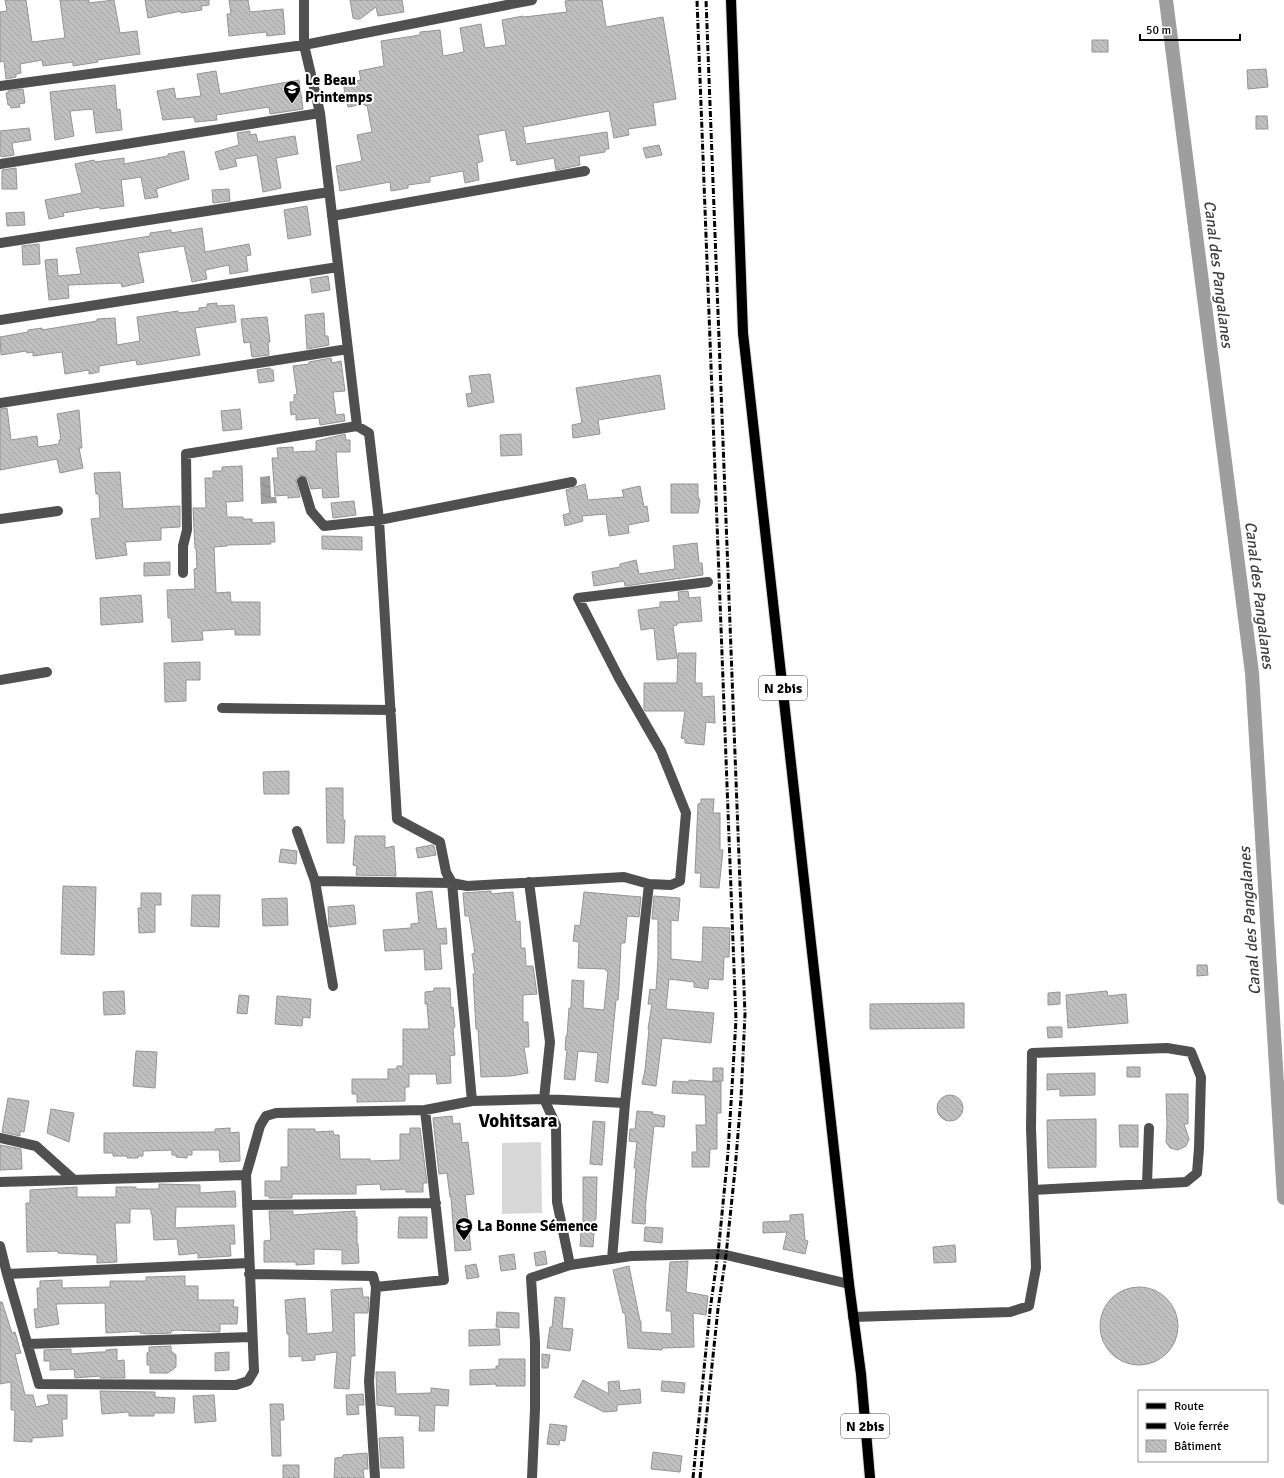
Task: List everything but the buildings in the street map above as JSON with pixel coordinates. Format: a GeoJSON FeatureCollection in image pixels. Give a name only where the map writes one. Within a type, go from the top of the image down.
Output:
{"type":"FeatureCollection","features":[{"type":"Feature","properties":{"kind":"main road","name":"N 2bis"},"geometry":{"type":"LineString","coordinates":[[731,0],[744,334],[849,1284],[861,1374],[870,1478]]}},
{"type":"Feature","properties":{"kind":"street"},"geometry":{"type":"LineString","coordinates":[[304,0],[304,45],[320,113],[357,426]]}},
{"type":"Feature","properties":{"kind":"street"},"geometry":{"type":"LineString","coordinates":[[0,86],[304,45],[532,0]]}},
{"type":"Feature","properties":{"kind":"street"},"geometry":{"type":"LineString","coordinates":[[0,164],[320,113]]}},
{"type":"Feature","properties":{"kind":"street"},"geometry":{"type":"LineString","coordinates":[[332,216],[585,172]]}},
{"type":"Feature","properties":{"kind":"street"},"geometry":{"type":"LineString","coordinates":[[0,243],[329,192]]}},
{"type":"Feature","properties":{"kind":"street"},"geometry":{"type":"LineString","coordinates":[[0,320],[338,267]]}},
{"type":"Feature","properties":{"kind":"street"},"geometry":{"type":"LineString","coordinates":[[0,403],[348,349]]}},
{"type":"Feature","properties":{"kind":"street"},"geometry":{"type":"LineString","coordinates":[[184,573],[183,546],[187,530],[186,454],[357,426],[369,433],[380,520],[397,819],[440,842],[446,872],[452,883],[472,1101]]}},
{"type":"Feature","properties":{"kind":"street"},"geometry":{"type":"LineString","coordinates":[[302,482],[311,510],[324,526],[380,520],[572,482]]}},
{"type":"Feature","properties":{"kind":"street"},"geometry":{"type":"LineString","coordinates":[[0,519],[58,511]]}},
{"type":"Feature","properties":{"kind":"street"},"geometry":{"type":"LineString","coordinates":[[314,881],[452,883],[467,886],[624,877],[649,884],[671,885],[680,881],[686,813],[661,751],[619,678],[578,598],[708,582]]}},
{"type":"Feature","properties":{"kind":"street"},"geometry":{"type":"LineString","coordinates":[[0,680],[47,672]]}},
{"type":"Feature","properties":{"kind":"street"},"geometry":{"type":"LineString","coordinates":[[222,708],[391,710]]}},
{"type":"Feature","properties":{"kind":"street"},"geometry":{"type":"LineString","coordinates":[[297,832],[314,881],[333,986]]}},
{"type":"Feature","properties":{"kind":"street"},"geometry":{"type":"LineString","coordinates":[[529,882],[550,1042],[544,1099],[556,1125],[557,1202],[570,1265]]}},
{"type":"Feature","properties":{"kind":"street"},"geometry":{"type":"LineString","coordinates":[[612,1259],[625,1103],[649,884]]}},
{"type":"Feature","properties":{"kind":"street"},"geometry":{"type":"LineString","coordinates":[[853,1317],[1010,1312],[1028,1306],[1036,1268],[1033,1190],[1032,1053],[1167,1048],[1191,1052],[1201,1077],[1197,1173],[1186,1182],[1033,1190]]}},
{"type":"Feature","properties":{"kind":"street"},"geometry":{"type":"LineString","coordinates":[[0,1246],[39,1384],[236,1385],[248,1380],[254,1371],[246,1175],[260,1126],[266,1116],[276,1113],[425,1110],[472,1101],[544,1099],[625,1103]]}},
{"type":"Feature","properties":{"kind":"street"},"geometry":{"type":"LineString","coordinates":[[376,1287],[444,1280],[425,1110]]}},
{"type":"Feature","properties":{"kind":"street"},"geometry":{"type":"LineString","coordinates":[[1146,1184],[1149,1128]]}},
{"type":"Feature","properties":{"kind":"street"},"geometry":{"type":"LineString","coordinates":[[0,1138],[36,1146],[74,1180]]}},
{"type":"Feature","properties":{"kind":"street"},"geometry":{"type":"LineString","coordinates":[[0,1182],[246,1175]]}},
{"type":"Feature","properties":{"kind":"street"},"geometry":{"type":"LineString","coordinates":[[247,1205],[436,1203]]}},
{"type":"Feature","properties":{"kind":"street"},"geometry":{"type":"LineString","coordinates":[[532,1478],[535,1402],[535,1342],[532,1278],[570,1265],[631,1256],[726,1255],[849,1284]]}},
{"type":"Feature","properties":{"kind":"street"},"geometry":{"type":"LineString","coordinates":[[7,1274],[249,1263]]}},
{"type":"Feature","properties":{"kind":"street"},"geometry":{"type":"LineString","coordinates":[[249,1274],[373,1276],[376,1287],[369,1381],[375,1478]]}},
{"type":"Feature","properties":{"kind":"street"},"geometry":{"type":"LineString","coordinates":[[27,1344],[252,1337]]}},
{"type":"Feature","properties":{"kind":"shaded area"},"geometry":{"type":"Polygon","coordinates":[[[541,1142],[542,1213],[502,1214],[502,1143],[541,1142]]]}},
{"type":"Feature","properties":{"kind":"water"},"geometry":{"type":"Polygon","coordinates":[[[270,476],[271,497],[276,497],[277,503],[261,504],[260,477],[270,476]]]}},
{"type":"Feature","properties":{"kind":"waterway","name":"Canal des Pangalanes"},"geometry":{"type":"LineString","coordinates":[[1166,0],[1252,673],[1284,1198]]}},
{"type":"Feature","properties":{"kind":"railway"},"geometry":{"type":"LineString","coordinates":[[693,1478],[728,1153],[736,1020],[697,0]]}},
{"type":"Feature","properties":{"kind":"railway"},"geometry":{"type":"LineString","coordinates":[[700,1478],[735,1170],[741,1098],[745,1014],[706,0]]}},
{"type":"Feature","properties":{"kind":"place","name":"Le Beau Printemps"},"geometry":{"type":"Point","coordinates":[292,104]}},
{"type":"Feature","properties":{"kind":"place","name":"La Bonne Sémence"},"geometry":{"type":"Point","coordinates":[464,1241]}},
{"type":"Feature","properties":{"kind":"district","name":"Vohitsara"},"geometry":{"type":"Point","coordinates":[518,1121]}}]}
